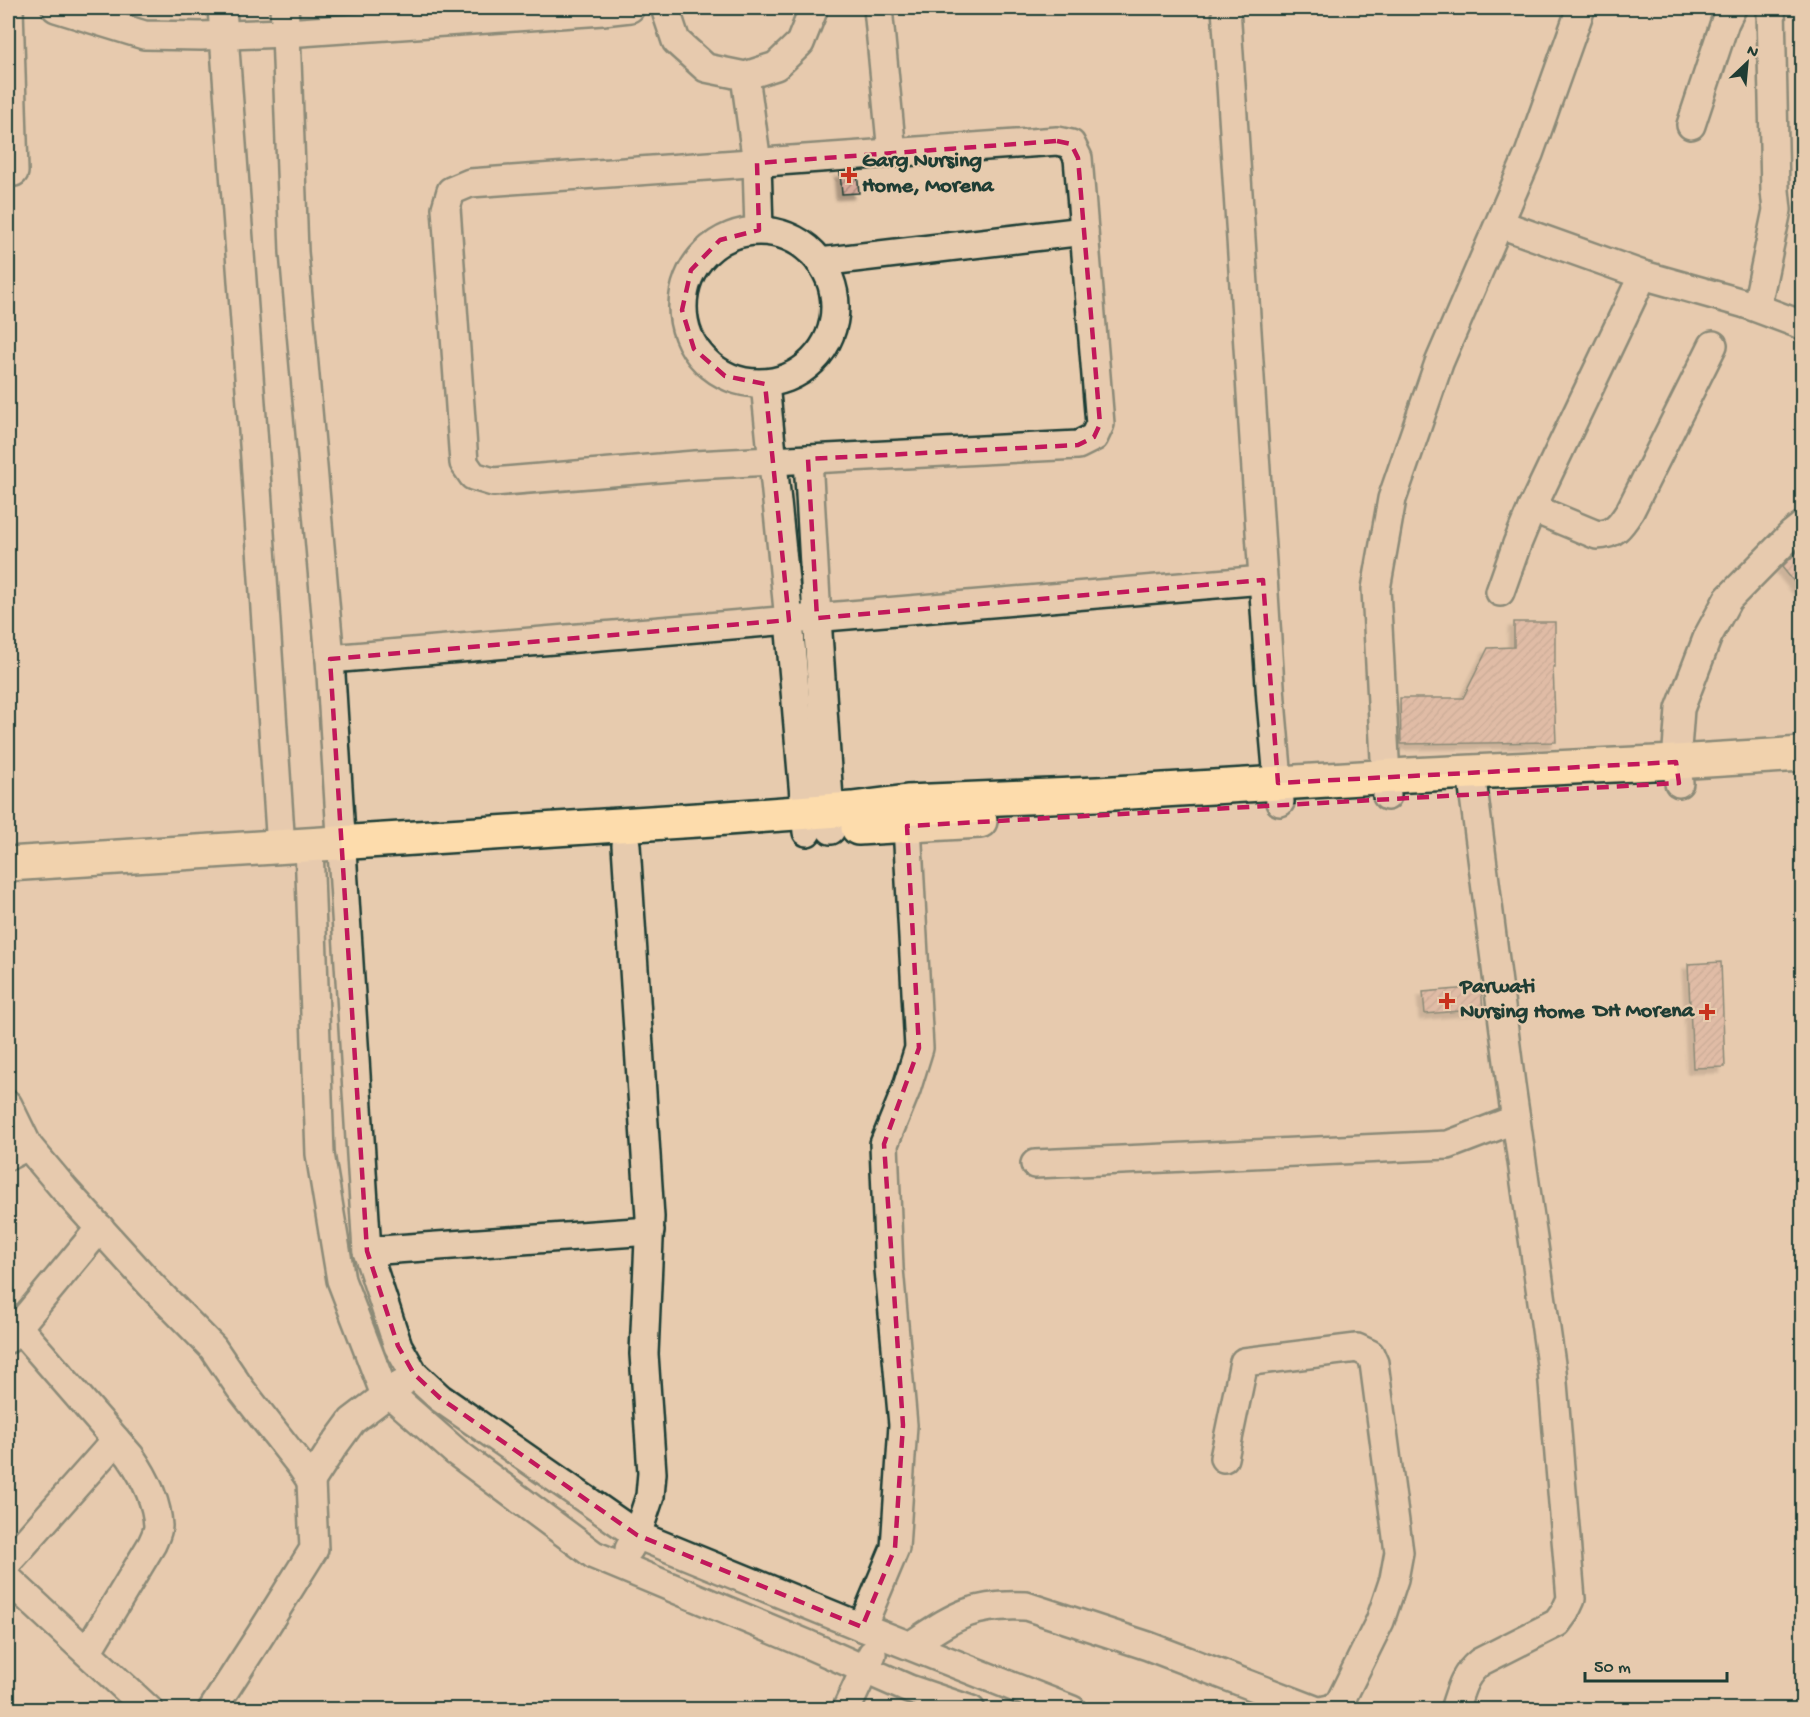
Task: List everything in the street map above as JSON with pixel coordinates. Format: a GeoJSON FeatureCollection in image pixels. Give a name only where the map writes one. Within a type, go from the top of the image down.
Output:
{"type":"FeatureCollection","features":[{"type":"Feature","properties":{"kind":"highway"},"geometry":{"type":"LineString","coordinates":[[1678,772],[1803,754]]}},
{"type":"Feature","properties":{"kind":"highway"},"geometry":{"type":"LineString","coordinates":[[342,854],[907,814],[1387,786],[1678,772],[1803,775]]}},
{"type":"Feature","properties":{"kind":"highway"},"geometry":{"type":"LineString","coordinates":[[8,864],[300,853],[342,854],[626,845],[818,821]]}},
{"type":"Feature","properties":{"kind":"highway"},"geometry":{"type":"LineString","coordinates":[[8,887],[300,853]]}},
{"type":"Feature","properties":{"kind":"street"},"geometry":{"type":"LineString","coordinates":[[9,8],[14,172]]}},
{"type":"Feature","properties":{"kind":"street"},"geometry":{"type":"LineString","coordinates":[[56,8],[144,34],[224,35],[285,20],[603,11],[630,8]]}},
{"type":"Feature","properties":{"kind":"street"},"geometry":{"type":"LineString","coordinates":[[222,8],[255,458],[300,853],[320,1154],[341,1280],[382,1387],[456,1452],[594,1555],[909,1689],[971,1710]]}},
{"type":"Feature","properties":{"kind":"street"},"geometry":{"type":"LineString","coordinates":[[665,8],[676,42],[706,68],[745,76],[776,66]]}},
{"type":"Feature","properties":{"kind":"street"},"geometry":{"type":"LineString","coordinates":[[749,103],[776,66],[800,44],[812,13],[811,8]]}},
{"type":"Feature","properties":{"kind":"street"},"geometry":{"type":"LineString","coordinates":[[878,8],[892,153]]}},
{"type":"Feature","properties":{"kind":"street"},"geometry":{"type":"LineString","coordinates":[[1226,8],[1279,792]]}},
{"type":"Feature","properties":{"kind":"street"},"geometry":{"type":"LineString","coordinates":[[1387,786],[1376,589],[1392,499],[1439,363],[1529,154],[1581,8]]}},
{"type":"Feature","properties":{"kind":"street"},"geometry":{"type":"LineString","coordinates":[[1691,125],[1725,22],[1732,8]]}},
{"type":"Feature","properties":{"kind":"street"},"geometry":{"type":"LineString","coordinates":[[1746,304],[1754,302],[1759,296],[1777,210],[1771,8]]}},
{"type":"Feature","properties":{"kind":"street"},"geometry":{"type":"LineString","coordinates":[[285,20],[294,252],[330,659],[368,1251],[399,1346],[414,1374],[440,1398],[637,1535],[1072,1710]]}},
{"type":"Feature","properties":{"kind":"street"},"geometry":{"type":"LineString","coordinates":[[745,76],[757,163],[759,230]]}},
{"type":"Feature","properties":{"kind":"street"},"geometry":{"type":"LineString","coordinates":[[1057,141],[1071,144],[1078,158],[1100,424],[1094,437],[1078,445],[695,465],[493,482],[473,476],[464,463],[446,208],[451,191],[470,183],[757,163],[1057,141]]}},
{"type":"Feature","properties":{"kind":"street"},"geometry":{"type":"LineString","coordinates":[[1500,224],[1643,275],[1746,304],[1803,325]]}},
{"type":"Feature","properties":{"kind":"street"},"geometry":{"type":"LineString","coordinates":[[759,230],[792,237],[819,258],[834,288],[835,321],[822,352],[798,374],[765,384],[725,376],[694,349],[682,310],[691,270],[712,248],[720,240],[759,230]]}},
{"type":"Feature","properties":{"kind":"street"},"geometry":{"type":"LineString","coordinates":[[820,262],[1084,231]]}},
{"type":"Feature","properties":{"kind":"street"},"geometry":{"type":"LineString","coordinates":[[1500,592],[1532,508],[1643,275]]}},
{"type":"Feature","properties":{"kind":"street"},"geometry":{"type":"LineString","coordinates":[[1532,508],[1597,535],[1614,532],[1630,511],[1713,345]]}},
{"type":"Feature","properties":{"kind":"street"},"geometry":{"type":"LineString","coordinates":[[765,384],[789,620],[818,821]]}},
{"type":"Feature","properties":{"kind":"street"},"geometry":{"type":"LineString","coordinates":[[808,459],[817,618],[818,821]]}},
{"type":"Feature","properties":{"kind":"street"},"geometry":{"type":"LineString","coordinates":[[1678,772],[1680,709],[1708,636],[1728,599],[1792,534],[1803,526]]}},
{"type":"Feature","properties":{"kind":"street"},"geometry":{"type":"LineString","coordinates":[[330,659],[1263,580]]}},
{"type":"Feature","properties":{"kind":"street"},"geometry":{"type":"LineString","coordinates":[[1454,1710],[1464,1678],[1471,1670],[1480,1662],[1557,1623],[1571,1599],[1552,1371],[1472,782]]}},
{"type":"Feature","properties":{"kind":"street"},"geometry":{"type":"LineString","coordinates":[[846,1710],[865,1670],[872,1630],[895,1548],[903,1425],[889,1269],[884,1144],[906,1090],[919,1048],[907,814]]}},
{"type":"Feature","properties":{"kind":"street"},"geometry":{"type":"LineString","coordinates":[[619,1567],[637,1535],[650,1496],[652,1473],[644,1354],[650,1231],[626,845]]}},
{"type":"Feature","properties":{"kind":"street"},"geometry":{"type":"LineString","coordinates":[[8,1105],[18,1151],[100,1228],[153,1287],[213,1348],[240,1388],[311,1481],[314,1549],[212,1710]]}},
{"type":"Feature","properties":{"kind":"street"},"geometry":{"type":"LineString","coordinates":[[1035,1164],[1448,1145],[1516,1119]]}},
{"type":"Feature","properties":{"kind":"street"},"geometry":{"type":"LineString","coordinates":[[87,1652],[152,1544],[158,1528],[154,1505],[142,1474],[130,1456],[13,1333],[100,1228]]}},
{"type":"Feature","properties":{"kind":"street"},"geometry":{"type":"LineString","coordinates":[[368,1251],[650,1231]]}},
{"type":"Feature","properties":{"kind":"street"},"geometry":{"type":"LineString","coordinates":[[1224,1458],[1244,1362],[1357,1348],[1370,1354],[1374,1363],[1399,1552],[1394,1579],[1380,1621],[1339,1704],[1325,1710]]}},
{"type":"Feature","properties":{"kind":"street"},"geometry":{"type":"LineString","coordinates":[[311,1481],[352,1421],[414,1374]]}},
{"type":"Feature","properties":{"kind":"street"},"geometry":{"type":"LineString","coordinates":[[8,1562],[116,1440]]}},
{"type":"Feature","properties":{"kind":"street"},"geometry":{"type":"LineString","coordinates":[[8,1579],[149,1710]]}},
{"type":"Feature","properties":{"kind":"street"},"geometry":{"type":"LineString","coordinates":[[911,1645],[949,1620],[967,1612],[983,1607],[1026,1606],[1148,1646],[1315,1710]]}},
{"type":"Feature","properties":{"kind":"highlighted area"},"geometry":{"type":"Polygon","coordinates":[[[1057,141],[1071,144],[1078,158],[1100,424],[1094,437],[1078,445],[808,459],[817,618],[1263,580],[1278,783],[1676,762],[1679,783],[907,826],[919,1048],[884,1144],[903,1425],[895,1548],[862,1627],[637,1535],[440,1398],[414,1374],[398,1346],[367,1251],[330,659],[789,620],[765,384],[725,376],[694,349],[682,310],[691,270],[720,240],[759,230],[757,163],[1057,141]]]}},
{"type":"Feature","properties":{"kind":"building"},"geometry":{"type":"Polygon","coordinates":[[[857,171],[859,193],[842,194],[840,172],[857,171]]]}},
{"type":"Feature","properties":{"kind":"building"},"geometry":{"type":"Polygon","coordinates":[[[1803,546],[1803,593],[1782,567],[1803,546]]]}},
{"type":"Feature","properties":{"kind":"building"},"geometry":{"type":"Polygon","coordinates":[[[1514,622],[1555,622],[1555,667],[1553,667],[1556,742],[1401,744],[1400,698],[1463,698],[1488,648],[1514,647],[1514,622]]]}},
{"type":"Feature","properties":{"kind":"building"},"geometry":{"type":"Polygon","coordinates":[[[1721,962],[1725,1067],[1693,1068],[1688,964],[1721,962]]]}},
{"type":"Feature","properties":{"kind":"building"},"geometry":{"type":"Polygon","coordinates":[[[1481,987],[1483,1009],[1425,1014],[1423,992],[1481,987]]]}},
{"type":"Feature","properties":{"kind":"place","name":"Garg Nursing Home, Morena"},"geometry":{"type":"Point","coordinates":[849,175]}},
{"type":"Feature","properties":{"kind":"place","name":"Parwati Nursing Home"},"geometry":{"type":"Point","coordinates":[1447,1001]}},
{"type":"Feature","properties":{"kind":"place","name":"DH Morena"},"geometry":{"type":"Point","coordinates":[1707,1012]}}]}
